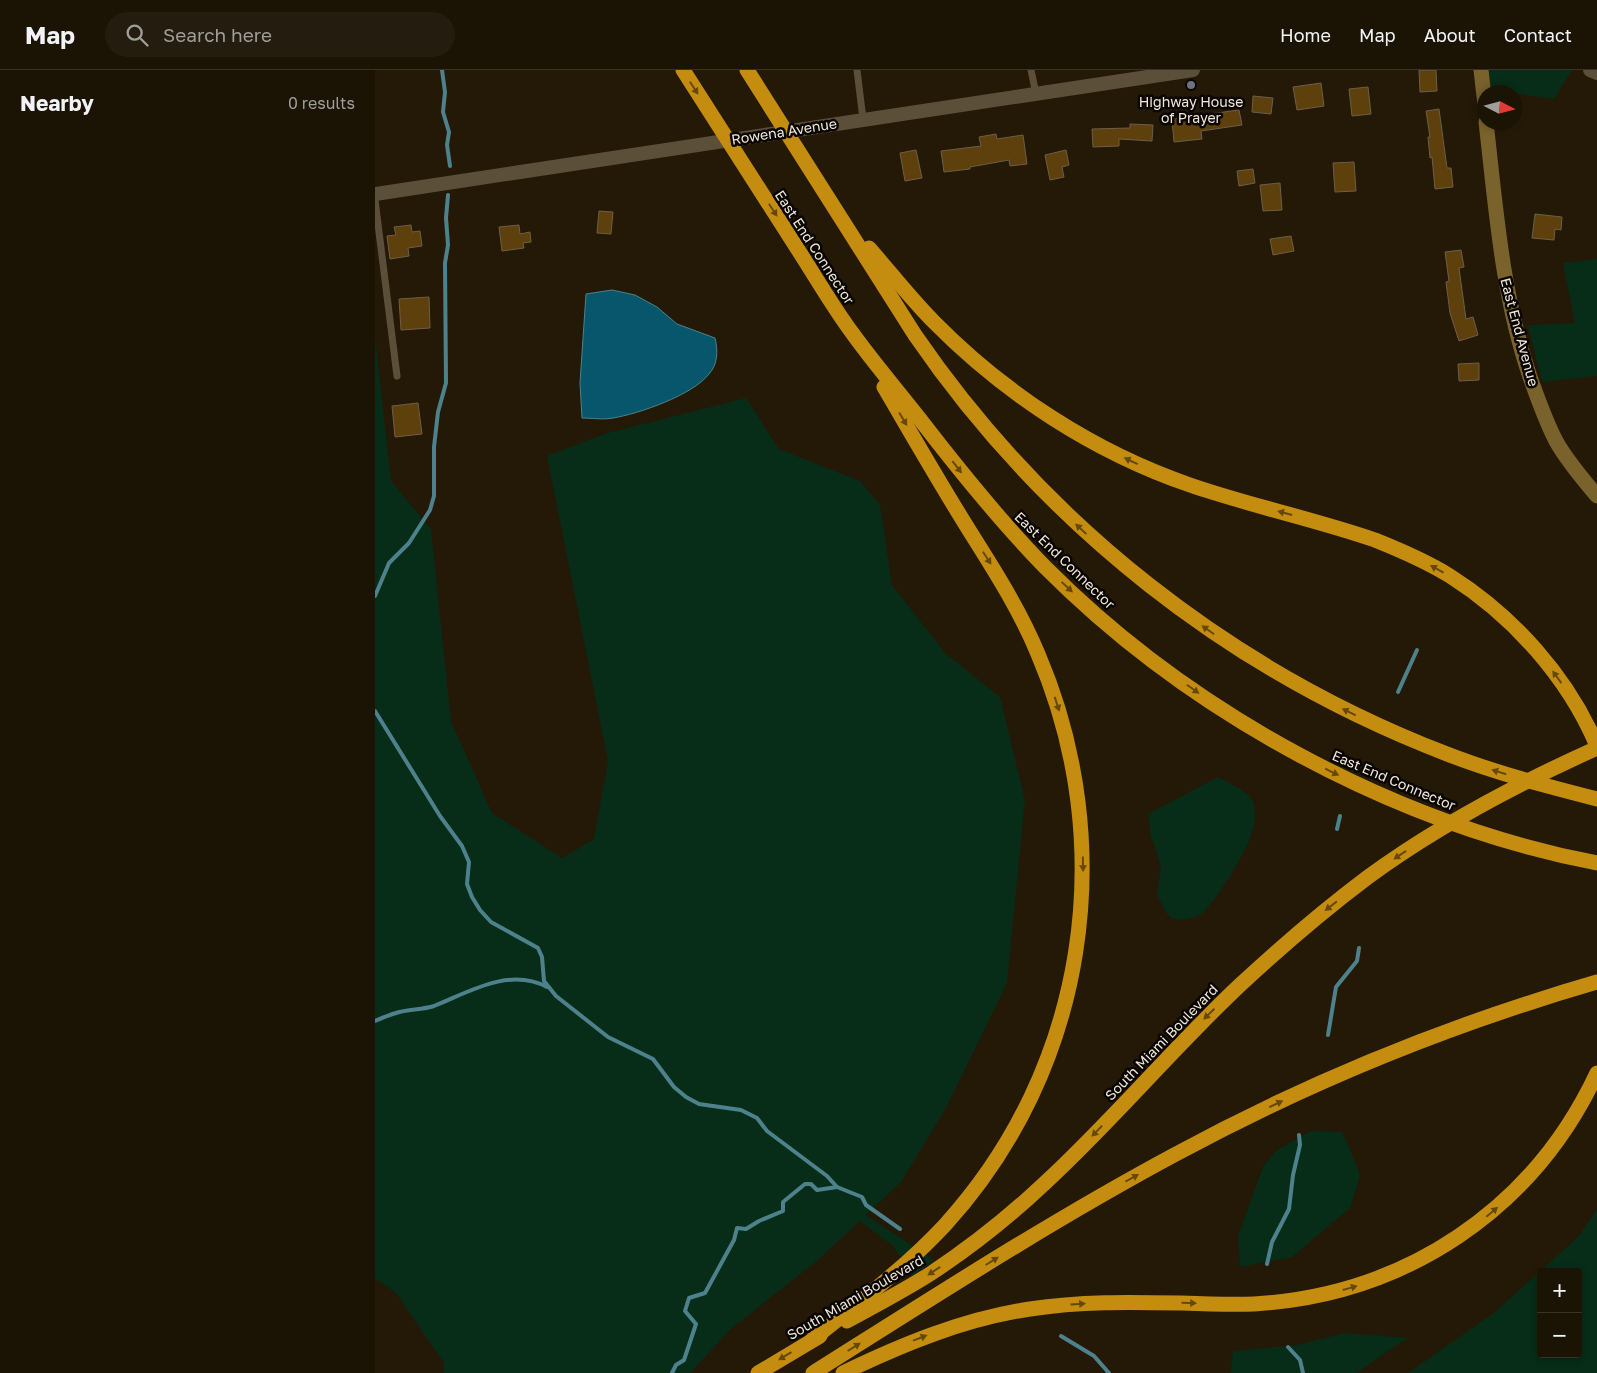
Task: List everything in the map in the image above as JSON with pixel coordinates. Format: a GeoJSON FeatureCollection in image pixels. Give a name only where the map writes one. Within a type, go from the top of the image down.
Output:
{"type":"FeatureCollection","features":[{"type":"Feature","properties":{"kind":"highway","name":"East End Connector"},"geometry":{"type":"LineString","coordinates":[[683,70],[851,332],[971,485],[1008,528],[1047,569],[1089,608],[1177,678],[1224,710],[1322,767],[1373,791],[1478,832],[1532,848],[1597,863]]}},
{"type":"Feature","properties":{"kind":"highway"},"geometry":{"type":"LineString","coordinates":[[747,70],[939,370],[972,413],[1045,494],[1104,549],[1160,595],[1211,632],[1302,688],[1350,713],[1448,754],[1549,787],[1597,799]]}},
{"type":"Feature","properties":{"kind":"highway"},"geometry":{"type":"LineString","coordinates":[[838,212],[946,334],[995,377],[1040,410],[1104,447],[1162,475],[1241,502],[1339,528],[1375,540],[1400,550],[1449,576],[1494,609],[1534,648],[1562,684],[1583,718],[1597,747]]}},
{"type":"Feature","properties":{"kind":"highway"},"geometry":{"type":"LineString","coordinates":[[812,1340],[885,1281],[933,1237],[964,1203],[991,1166],[1010,1135],[1036,1085],[1064,1007],[1076,952],[1083,897],[1082,832],[1072,758],[1058,705],[1038,653],[1000,579],[851,332]]}},
{"type":"Feature","properties":{"kind":"highway","name":"South Miami Boulevard"},"geometry":{"type":"LineString","coordinates":[[758,1373],[812,1340],[930,1274],[997,1224],[1046,1182],[1201,1022],[1282,947],[1369,876],[1432,835],[1504,794],[1597,747]]}},
{"type":"Feature","properties":{"kind":"highway"},"geometry":{"type":"LineString","coordinates":[[813,1373],[1033,1235],[1129,1180],[1228,1127],[1379,1058],[1483,1020],[1595,983]]}},
{"type":"Feature","properties":{"kind":"highway"},"geometry":{"type":"LineString","coordinates":[[843,1373],[898,1347],[950,1327],[1030,1309],[1112,1302],[1225,1304],[1281,1302],[1336,1292],[1390,1274],[1415,1262],[1461,1235],[1483,1219],[1525,1182],[1559,1139],[1589,1090],[1597,1073]]}},
{"type":"Feature","properties":{"kind":"street","name":"Rowena Avenue"},"geometry":{"type":"LineString","coordinates":[[375,194],[1193,70]]}},
{"type":"Feature","properties":{"kind":"street"},"geometry":{"type":"LineString","coordinates":[[1481,70],[1483,85]]}},
{"type":"Feature","properties":{"kind":"street"},"geometry":{"type":"LineString","coordinates":[[1590,70],[1597,72]]}},
{"type":"Feature","properties":{"kind":"street","name":"East End Avenue"},"geometry":{"type":"LineString","coordinates":[[1487,130],[1501,256],[1513,320],[1524,359],[1546,420],[1557,441],[1571,464],[1597,496]]}},
{"type":"Feature","properties":{"kind":"lane"},"geometry":{"type":"LineString","coordinates":[[857,70],[863,119]]}},
{"type":"Feature","properties":{"kind":"lane"},"geometry":{"type":"LineString","coordinates":[[1031,70],[1036,94]]}},
{"type":"Feature","properties":{"kind":"lane"},"geometry":{"type":"LineString","coordinates":[[375,200],[397,376]]}},
{"type":"Feature","properties":{"kind":"green space"},"geometry":{"type":"Polygon","coordinates":[[[1488,70],[1572,70],[1554,99],[1522,94],[1522,85],[1490,85],[1488,70]]]}},
{"type":"Feature","properties":{"kind":"green space"},"geometry":{"type":"Polygon","coordinates":[[[1597,259],[1597,376],[1542,382],[1528,325],[1575,323],[1563,263],[1597,259]]]}},
{"type":"Feature","properties":{"kind":"green space"},"geometry":{"type":"Polygon","coordinates":[[[375,337],[391,481],[431,529],[451,721],[492,813],[562,858],[594,839],[608,761],[547,456],[604,434],[746,398],[779,449],[860,481],[880,505],[892,585],[945,653],[1000,697],[1025,800],[1007,983],[946,1108],[901,1182],[866,1215],[934,1260],[912,1276],[894,1247],[860,1221],[817,1261],[732,1328],[690,1373],[444,1373],[444,1363],[396,1293],[375,1278],[375,337]]]}},
{"type":"Feature","properties":{"kind":"green space"},"geometry":{"type":"Polygon","coordinates":[[[1218,777],[1243,791],[1253,801],[1255,816],[1252,832],[1238,862],[1208,907],[1199,915],[1191,918],[1172,919],[1165,911],[1157,894],[1161,868],[1151,837],[1148,814],[1218,777]]]}},
{"type":"Feature","properties":{"kind":"green space"},"geometry":{"type":"Polygon","coordinates":[[[1311,1131],[1342,1132],[1360,1176],[1350,1208],[1292,1257],[1240,1267],[1238,1236],[1263,1167],[1277,1150],[1311,1131]]]}},
{"type":"Feature","properties":{"kind":"green space"},"geometry":{"type":"Polygon","coordinates":[[[1597,1209],[1597,1373],[1408,1373],[1495,1312],[1537,1274],[1537,1358],[1582,1358],[1582,1268],[1544,1268],[1578,1237],[1597,1209]]]}},
{"type":"Feature","properties":{"kind":"green space"},"geometry":{"type":"Polygon","coordinates":[[[1345,1333],[1409,1338],[1357,1373],[1231,1373],[1233,1351],[1297,1345],[1345,1333]]]}},
{"type":"Feature","properties":{"kind":"water"},"geometry":{"type":"Polygon","coordinates":[[[612,290],[635,295],[657,307],[677,324],[715,338],[717,348],[716,362],[709,374],[691,389],[650,408],[613,418],[582,418],[580,383],[586,294],[612,290]]]}},
{"type":"Feature","properties":{"kind":"building"},"geometry":{"type":"Polygon","coordinates":[[[1419,70],[1436,70],[1437,91],[1420,92],[1419,70]]]}},
{"type":"Feature","properties":{"kind":"building"},"geometry":{"type":"Polygon","coordinates":[[[1321,83],[1324,106],[1297,110],[1293,87],[1321,83]]]}},
{"type":"Feature","properties":{"kind":"building"},"geometry":{"type":"Polygon","coordinates":[[[1368,87],[1371,114],[1352,116],[1349,89],[1368,87]]]}},
{"type":"Feature","properties":{"kind":"building"},"geometry":{"type":"Polygon","coordinates":[[[1253,96],[1273,98],[1271,114],[1252,112],[1253,96]]]}},
{"type":"Feature","properties":{"kind":"building"},"geometry":{"type":"Polygon","coordinates":[[[1439,109],[1447,168],[1451,168],[1453,187],[1435,189],[1426,111],[1439,109]]]}},
{"type":"Feature","properties":{"kind":"building"},"geometry":{"type":"Polygon","coordinates":[[[1239,110],[1242,125],[1201,131],[1202,139],[1174,142],[1172,119],[1239,110]]]}},
{"type":"Feature","properties":{"kind":"building"},"geometry":{"type":"Polygon","coordinates":[[[1130,124],[1153,125],[1152,141],[1119,139],[1119,146],[1093,147],[1092,129],[1130,128],[1130,124]]]}},
{"type":"Feature","properties":{"kind":"building"},"geometry":{"type":"Polygon","coordinates":[[[996,134],[997,139],[1023,135],[1027,164],[1010,166],[1009,160],[970,167],[970,169],[944,172],[941,151],[981,146],[979,137],[996,134]]]}},
{"type":"Feature","properties":{"kind":"building"},"geometry":{"type":"Polygon","coordinates":[[[916,150],[922,178],[905,181],[900,153],[916,150]]]}},
{"type":"Feature","properties":{"kind":"building"},"geometry":{"type":"Polygon","coordinates":[[[1066,150],[1069,165],[1062,167],[1064,177],[1050,180],[1045,155],[1066,150]]]}},
{"type":"Feature","properties":{"kind":"building"},"geometry":{"type":"Polygon","coordinates":[[[1354,162],[1356,191],[1335,192],[1333,163],[1354,162]]]}},
{"type":"Feature","properties":{"kind":"building"},"geometry":{"type":"Polygon","coordinates":[[[1253,169],[1255,183],[1239,186],[1237,171],[1253,169]]]}},
{"type":"Feature","properties":{"kind":"building"},"geometry":{"type":"Polygon","coordinates":[[[1280,183],[1282,210],[1263,211],[1260,185],[1280,183]]]}},
{"type":"Feature","properties":{"kind":"building"},"geometry":{"type":"Polygon","coordinates":[[[599,211],[613,212],[611,234],[597,233],[599,211]]]}},
{"type":"Feature","properties":{"kind":"building"},"geometry":{"type":"Polygon","coordinates":[[[1535,214],[1562,217],[1561,230],[1555,229],[1554,240],[1532,238],[1535,214]]]}},
{"type":"Feature","properties":{"kind":"building"},"geometry":{"type":"Polygon","coordinates":[[[411,225],[412,232],[420,231],[422,246],[408,248],[409,256],[390,259],[387,236],[396,235],[394,227],[411,225]]]}},
{"type":"Feature","properties":{"kind":"building"},"geometry":{"type":"Polygon","coordinates":[[[519,225],[520,234],[530,232],[531,242],[523,243],[524,248],[502,251],[499,227],[519,225]]]}},
{"type":"Feature","properties":{"kind":"building"},"geometry":{"type":"Polygon","coordinates":[[[1291,236],[1294,251],[1273,255],[1270,239],[1291,236]]]}},
{"type":"Feature","properties":{"kind":"building"},"geometry":{"type":"Polygon","coordinates":[[[1461,250],[1464,267],[1459,268],[1466,319],[1473,317],[1478,335],[1459,341],[1450,313],[1446,282],[1449,281],[1445,252],[1461,250]]]}},
{"type":"Feature","properties":{"kind":"building"},"geometry":{"type":"Polygon","coordinates":[[[429,297],[430,328],[401,330],[399,299],[429,297]]]}},
{"type":"Feature","properties":{"kind":"building"},"geometry":{"type":"Polygon","coordinates":[[[1479,363],[1479,380],[1459,381],[1458,364],[1479,363]]]}},
{"type":"Feature","properties":{"kind":"building"},"geometry":{"type":"Polygon","coordinates":[[[418,403],[422,434],[395,437],[392,406],[418,403]]]}},
{"type":"Feature","properties":{"kind":"waterway"},"geometry":{"type":"LineString","coordinates":[[442,70],[445,92],[443,112],[449,132],[447,145],[450,166]]}},
{"type":"Feature","properties":{"kind":"waterway"},"geometry":{"type":"LineString","coordinates":[[375,596],[389,563],[409,543],[430,510],[434,496],[434,447],[438,412],[446,383],[445,263],[448,245],[446,218],[448,195]]}},
{"type":"Feature","properties":{"kind":"waterway"},"geometry":{"type":"LineString","coordinates":[[1398,692],[1417,650]]}},
{"type":"Feature","properties":{"kind":"waterway"},"geometry":{"type":"LineString","coordinates":[[375,711],[440,816],[462,846],[469,862],[467,884],[480,910],[491,922],[538,948],[542,957],[544,981],[556,996],[608,1037],[653,1059],[674,1087],[686,1097],[699,1104],[741,1110],[757,1118],[767,1131],[827,1176],[837,1187],[862,1197],[866,1205],[900,1229]]}},
{"type":"Feature","properties":{"kind":"waterway"},"geometry":{"type":"LineString","coordinates":[[1337,829],[1340,816]]}},
{"type":"Feature","properties":{"kind":"waterway"},"geometry":{"type":"LineString","coordinates":[[1328,1035],[1336,987],[1357,961],[1359,948]]}},
{"type":"Feature","properties":{"kind":"waterway"},"geometry":{"type":"LineString","coordinates":[[375,1021],[401,1012],[434,1006],[475,989],[504,981],[533,982],[547,987]]}},
{"type":"Feature","properties":{"kind":"waterway"},"geometry":{"type":"LineString","coordinates":[[1267,1264],[1272,1242],[1289,1209],[1293,1175],[1300,1145],[1299,1135]]}},
{"type":"Feature","properties":{"kind":"waterway"},"geometry":{"type":"LineString","coordinates":[[672,1373],[676,1365],[684,1360],[696,1324],[685,1311],[689,1298],[705,1293],[734,1240],[737,1228],[746,1229],[759,1221],[783,1211],[783,1202],[805,1184],[811,1184],[817,1190],[837,1187]]}},
{"type":"Feature","properties":{"kind":"waterway"},"geometry":{"type":"LineString","coordinates":[[1061,1336],[1094,1356],[1109,1373]]}},
{"type":"Feature","properties":{"kind":"waterway"},"geometry":{"type":"LineString","coordinates":[[1288,1347],[1300,1360],[1303,1373]]}},
{"type":"Feature","properties":{"kind":"place","name":"Highway House of Prayer"},"geometry":{"type":"Point","coordinates":[1191,85]}}]}
